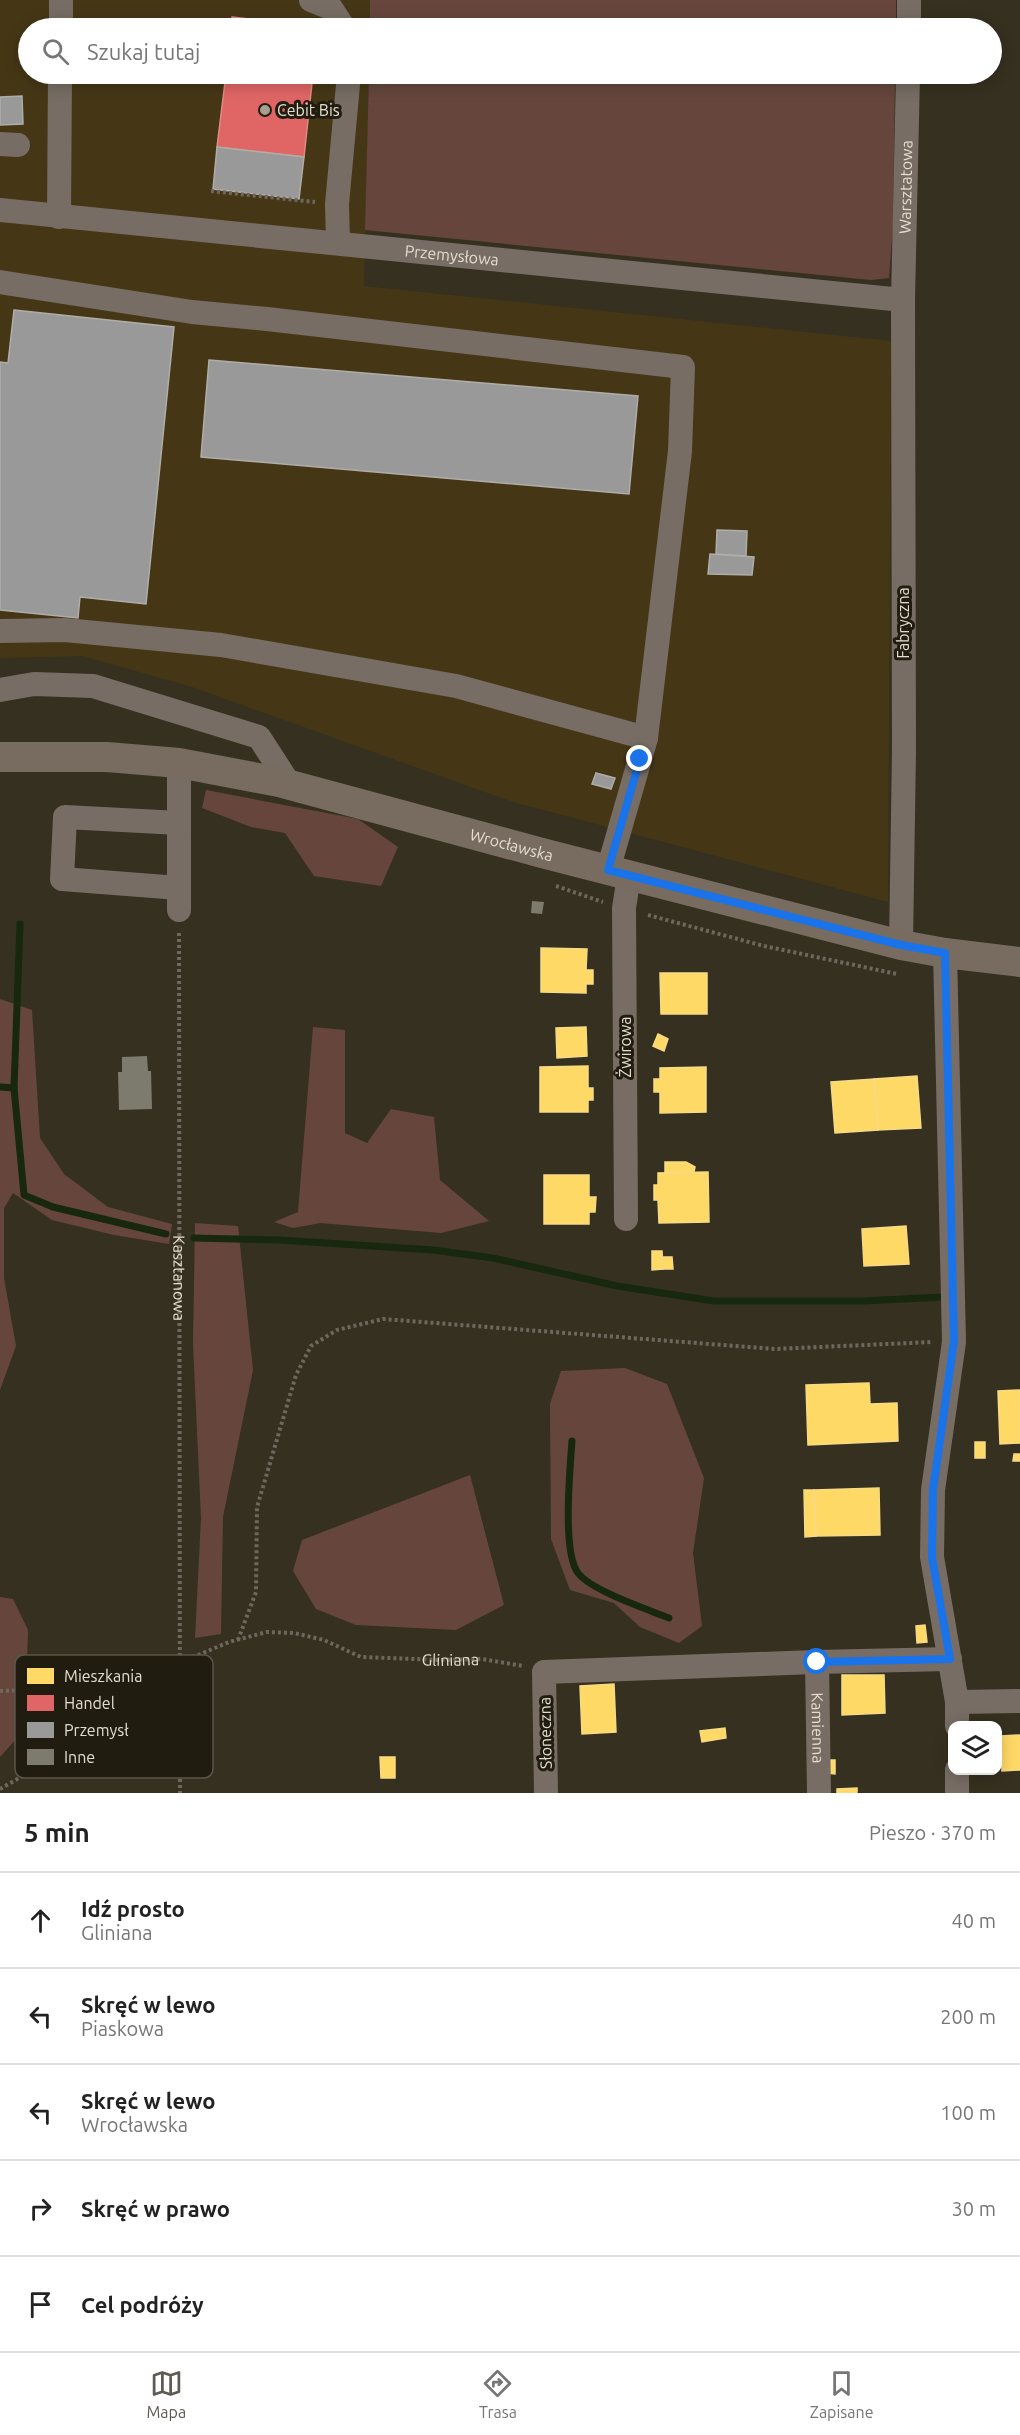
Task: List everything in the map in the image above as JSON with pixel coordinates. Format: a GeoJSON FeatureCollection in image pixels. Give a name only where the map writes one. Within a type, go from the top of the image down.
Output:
{"type":"FeatureCollection","features":[{"type":"Feature","properties":{"kind":"main road","name":"Wrocławska"},"geometry":{"type":"LineString","coordinates":[[0,757],[107,757],[179,763],[290,785],[901,945],[1020,962]]}},
{"type":"Feature","properties":{"kind":"street"},"geometry":{"type":"LineString","coordinates":[[61,0],[61,18]]}},
{"type":"Feature","properties":{"kind":"street"},"geometry":{"type":"LineString","coordinates":[[311,0],[331,8],[338,18]]}},
{"type":"Feature","properties":{"kind":"street"},"geometry":{"type":"LineString","coordinates":[[909,0],[909,18]]}},
{"type":"Feature","properties":{"kind":"street"},"geometry":{"type":"LineString","coordinates":[[59,217],[60,84]]}},
{"type":"Feature","properties":{"kind":"street"},"geometry":{"type":"LineString","coordinates":[[338,243],[337,204],[348,84]]}},
{"type":"Feature","properties":{"kind":"street","name":"Warsztatowa"},"geometry":{"type":"LineString","coordinates":[[903,300],[908,84]]}},
{"type":"Feature","properties":{"kind":"street","name":"Przemysłowa"},"geometry":{"type":"LineString","coordinates":[[0,210],[903,300]]}},
{"type":"Feature","properties":{"kind":"street","name":"Żwirowa"},"geometry":{"type":"LineString","coordinates":[[0,282],[192,312],[267,318],[683,367],[680,451],[646,738],[619,873],[624,908],[626,1219]]}},
{"type":"Feature","properties":{"kind":"street","name":"Fabryczna"},"geometry":{"type":"LineString","coordinates":[[901,945],[904,750],[903,300]]}},
{"type":"Feature","properties":{"kind":"street"},"geometry":{"type":"LineString","coordinates":[[0,631],[65,630],[221,645],[456,686],[646,738]]}},
{"type":"Feature","properties":{"kind":"street"},"geometry":{"type":"LineString","coordinates":[[0,690],[34,684],[93,686],[260,737],[290,785]]}},
{"type":"Feature","properties":{"kind":"street"},"geometry":{"type":"LineString","coordinates":[[179,763],[179,823],[179,899],[62,879],[65,817],[179,823]]}},
{"type":"Feature","properties":{"kind":"street"},"geometry":{"type":"LineString","coordinates":[[945,953],[954,1341],[933,1490],[932,1557],[957,1714],[1020,1701]]}},
{"type":"Feature","properties":{"kind":"street"},"geometry":{"type":"LineString","coordinates":[[544,1672],[950,1659]]}},
{"type":"Feature","properties":{"kind":"street","name":"Kamienna"},"geometry":{"type":"LineString","coordinates":[[817,1662],[819,1793]]}},
{"type":"Feature","properties":{"kind":"street","name":"Słoneczna"},"geometry":{"type":"LineString","coordinates":[[544,1672],[546,1793]]}},
{"type":"Feature","properties":{"kind":"street"},"geometry":{"type":"LineString","coordinates":[[957,1775],[957,1793]]}},
{"type":"Feature","properties":{"kind":"path"},"geometry":{"type":"LineString","coordinates":[[211,191],[337,204]]}},
{"type":"Feature","properties":{"kind":"path","name":"Kasztanowa"},"geometry":{"type":"LineString","coordinates":[[179,899],[180,1655]]}},
{"type":"Feature","properties":{"kind":"path"},"geometry":{"type":"LineString","coordinates":[[237,1640],[256,1592],[257,1508],[296,1375],[311,1346],[337,1330],[383,1319],[775,1349],[954,1341]]}},
{"type":"Feature","properties":{"kind":"path","name":"Gliniana"},"geometry":{"type":"LineString","coordinates":[[196,1655],[267,1632],[294,1633],[324,1640],[361,1657],[482,1659],[544,1672]]}},
{"type":"Feature","properties":{"kind":"path","name":"Gliniana"},"geometry":{"type":"LineString","coordinates":[[0,1790],[20,1778]]}},
{"type":"Feature","properties":{"kind":"shaded area"},"geometry":{"type":"Polygon","coordinates":[[[0,0],[370,0],[370,18],[18,18],[18,84],[369,84],[364,286],[891,341],[888,902],[510,801],[192,687],[83,656],[0,658],[0,0]]]}},
{"type":"Feature","properties":{"kind":"shaded area"},"geometry":{"type":"Polygon","coordinates":[[[370,0],[896,0],[896,18],[370,18],[370,0]]]}},
{"type":"Feature","properties":{"kind":"shaded area"},"geometry":{"type":"Polygon","coordinates":[[[369,84],[895,84],[893,225],[889,278],[871,280],[365,230],[369,84]]]}},
{"type":"Feature","properties":{"kind":"shaded area"},"geometry":{"type":"Polygon","coordinates":[[[206,790],[358,819],[398,847],[381,886],[314,876],[285,833],[251,827],[202,808],[206,790]]]}},
{"type":"Feature","properties":{"kind":"shaded area"},"geometry":{"type":"Polygon","coordinates":[[[0,999],[32,1010],[40,1138],[64,1174],[108,1207],[172,1224],[169,1244],[114,1235],[52,1220],[13,1193],[4,1208],[4,1278],[16,1346],[0,1390],[0,999]]]}},
{"type":"Feature","properties":{"kind":"shaded area"},"geometry":{"type":"Polygon","coordinates":[[[313,1027],[345,1030],[345,1133],[367,1143],[391,1109],[434,1117],[440,1180],[489,1221],[441,1233],[320,1223],[293,1228],[274,1222],[298,1212],[313,1027]]]}},
{"type":"Feature","properties":{"kind":"shaded area"},"geometry":{"type":"Polygon","coordinates":[[[195,1223],[238,1226],[253,1370],[223,1517],[221,1634],[195,1638],[201,1518],[193,1344],[195,1223]]]}},
{"type":"Feature","properties":{"kind":"shaded area"},"geometry":{"type":"Polygon","coordinates":[[[625,1368],[667,1384],[704,1478],[693,1553],[702,1626],[679,1643],[640,1627],[614,1603],[570,1590],[551,1539],[550,1404],[561,1371],[625,1368]]]}},
{"type":"Feature","properties":{"kind":"shaded area"},"geometry":{"type":"Polygon","coordinates":[[[470,1475],[504,1605],[456,1630],[356,1625],[316,1609],[293,1571],[302,1540],[470,1475]]]}},
{"type":"Feature","properties":{"kind":"shaded area"},"geometry":{"type":"Polygon","coordinates":[[[0,1597],[13,1599],[28,1630],[27,1655],[15,1655],[15,1740],[0,1757],[0,1597]]]}},
{"type":"Feature","properties":{"kind":"building: Mieszkania"},"geometry":{"type":"Polygon","coordinates":[[[541,948],[587,949],[586,970],[593,970],[593,984],[586,984],[586,993],[541,992],[541,948]]]}},
{"type":"Feature","properties":{"kind":"building: Mieszkania"},"geometry":{"type":"Polygon","coordinates":[[[660,973],[707,973],[707,1014],[661,1014],[660,973]]]}},
{"type":"Feature","properties":{"kind":"building: Mieszkania"},"geometry":{"type":"Polygon","coordinates":[[[586,1027],[587,1056],[557,1058],[556,1028],[586,1027]]]}},
{"type":"Feature","properties":{"kind":"building: Mieszkania"},"geometry":{"type":"Polygon","coordinates":[[[658,1034],[668,1039],[664,1051],[653,1046],[658,1034]]]}},
{"type":"Feature","properties":{"kind":"building: Mieszkania"},"geometry":{"type":"Polygon","coordinates":[[[588,1066],[588,1088],[593,1088],[593,1100],[588,1100],[588,1112],[540,1112],[540,1067],[588,1066]]]}},
{"type":"Feature","properties":{"kind":"building: Mieszkania"},"geometry":{"type":"Polygon","coordinates":[[[706,1067],[706,1112],[660,1113],[660,1092],[654,1092],[654,1079],[660,1079],[660,1068],[706,1067]]]}},
{"type":"Feature","properties":{"kind":"building: Mieszkania"},"geometry":{"type":"Polygon","coordinates":[[[917,1076],[921,1128],[878,1130],[874,1079],[917,1076]]]}},
{"type":"Feature","properties":{"kind":"building: Mieszkania"},"geometry":{"type":"Polygon","coordinates":[[[874,1079],[878,1130],[835,1133],[831,1082],[874,1079]]]}},
{"type":"Feature","properties":{"kind":"building: Mieszkania"},"geometry":{"type":"Polygon","coordinates":[[[665,1162],[686,1162],[695,1167],[694,1172],[665,1173],[665,1162]]]}},
{"type":"Feature","properties":{"kind":"building: Mieszkania"},"geometry":{"type":"Polygon","coordinates":[[[708,1172],[709,1222],[659,1223],[658,1200],[654,1200],[654,1185],[658,1185],[658,1173],[708,1172]]]}},
{"type":"Feature","properties":{"kind":"building: Mieszkania"},"geometry":{"type":"Polygon","coordinates":[[[544,1175],[589,1175],[589,1197],[596,1197],[595,1212],[589,1212],[589,1224],[544,1224],[544,1175]]]}},
{"type":"Feature","properties":{"kind":"building: Mieszkania"},"geometry":{"type":"Polygon","coordinates":[[[906,1226],[909,1264],[864,1266],[862,1229],[906,1226]]]}},
{"type":"Feature","properties":{"kind":"building: Mieszkania"},"geometry":{"type":"Polygon","coordinates":[[[652,1251],[662,1251],[663,1269],[652,1270],[652,1251]]]}},
{"type":"Feature","properties":{"kind":"building: Mieszkania"},"geometry":{"type":"Polygon","coordinates":[[[662,1257],[672,1257],[673,1269],[663,1269],[662,1257]]]}},
{"type":"Feature","properties":{"kind":"building: Mieszkania"},"geometry":{"type":"Polygon","coordinates":[[[869,1383],[870,1404],[897,1403],[898,1441],[808,1445],[806,1385],[869,1383]]]}},
{"type":"Feature","properties":{"kind":"building: Mieszkania"},"geometry":{"type":"Polygon","coordinates":[[[1020,1390],[1020,1443],[1000,1444],[998,1391],[1020,1390]]]}},
{"type":"Feature","properties":{"kind":"building: Mieszkania"},"geometry":{"type":"Polygon","coordinates":[[[975,1442],[985,1442],[985,1458],[975,1458],[975,1442]]]}},
{"type":"Feature","properties":{"kind":"building: Mieszkania"},"geometry":{"type":"Polygon","coordinates":[[[1014,1454],[1020,1454],[1020,1461],[1013,1461],[1014,1454]]]}},
{"type":"Feature","properties":{"kind":"building: Mieszkania"},"geometry":{"type":"Polygon","coordinates":[[[879,1488],[880,1535],[816,1536],[814,1490],[879,1488]]]}},
{"type":"Feature","properties":{"kind":"building: Mieszkania"},"geometry":{"type":"Polygon","coordinates":[[[804,1490],[814,1490],[816,1536],[805,1537],[804,1490]]]}},
{"type":"Feature","properties":{"kind":"building: Mieszkania"},"geometry":{"type":"Polygon","coordinates":[[[925,1625],[927,1642],[917,1643],[916,1626],[925,1625]]]}},
{"type":"Feature","properties":{"kind":"building: Mieszkania"},"geometry":{"type":"Polygon","coordinates":[[[842,1675],[884,1675],[885,1713],[842,1715],[842,1675]]]}},
{"type":"Feature","properties":{"kind":"building: Mieszkania"},"geometry":{"type":"Polygon","coordinates":[[[614,1684],[616,1732],[582,1734],[580,1686],[614,1684]]]}},
{"type":"Feature","properties":{"kind":"building: Mieszkania"},"geometry":{"type":"Polygon","coordinates":[[[725,1728],[726,1738],[702,1742],[700,1731],[725,1728]]]}},
{"type":"Feature","properties":{"kind":"building: Mieszkania"},"geometry":{"type":"Polygon","coordinates":[[[1020,1735],[1020,1770],[1002,1771],[1002,1736],[1020,1735]]]}},
{"type":"Feature","properties":{"kind":"building: Mieszkania"},"geometry":{"type":"Polygon","coordinates":[[[380,1757],[395,1757],[395,1778],[381,1778],[380,1757]]]}},
{"type":"Feature","properties":{"kind":"building: Mieszkania"},"geometry":{"type":"Polygon","coordinates":[[[827,1760],[835,1760],[835,1774],[827,1773],[827,1760]]]}},
{"type":"Feature","properties":{"kind":"building: Mieszkania"},"geometry":{"type":"Polygon","coordinates":[[[857,1788],[857,1793],[837,1793],[837,1789],[857,1788]]]}},
{"type":"Feature","properties":{"kind":"building: Handel","name":"Cebit Bis"},"geometry":{"type":"Polygon","coordinates":[[[225,84],[312,84],[304,157],[217,147],[225,84]]]}},
{"type":"Feature","properties":{"kind":"building: Przemysł"},"geometry":{"type":"Polygon","coordinates":[[[22,96],[23,124],[0,125],[0,97],[22,96]]]}},
{"type":"Feature","properties":{"kind":"building: Przemysł"},"geometry":{"type":"Polygon","coordinates":[[[217,147],[304,157],[299,199],[213,189],[217,147]]]}},
{"type":"Feature","properties":{"kind":"building: Przemysł"},"geometry":{"type":"Polygon","coordinates":[[[14,310],[174,327],[146,604],[80,597],[78,618],[0,610],[0,362],[8,363],[14,310]]]}},
{"type":"Feature","properties":{"kind":"building: Przemysł"},"geometry":{"type":"Polygon","coordinates":[[[209,360],[638,396],[629,494],[201,457],[209,360]]]}},
{"type":"Feature","properties":{"kind":"building: Przemysł"},"geometry":{"type":"Polygon","coordinates":[[[717,530],[747,531],[746,556],[716,554],[717,530]]]}},
{"type":"Feature","properties":{"kind":"building: Przemysł"},"geometry":{"type":"Polygon","coordinates":[[[710,554],[754,557],[752,575],[708,574],[710,554]]]}},
{"type":"Feature","properties":{"kind":"building: Przemysł"},"geometry":{"type":"Polygon","coordinates":[[[596,773],[615,778],[611,789],[592,784],[596,773]]]}},
{"type":"Feature","properties":{"kind":"building: Inne"},"geometry":{"type":"Polygon","coordinates":[[[532,901],[544,902],[542,914],[531,913],[532,901]]]}},
{"type":"Feature","properties":{"kind":"building: Inne"},"geometry":{"type":"Polygon","coordinates":[[[147,1056],[148,1071],[151,1071],[152,1109],[119,1110],[118,1072],[122,1072],[122,1057],[147,1056]]]}},
{"type":"Feature","properties":{"kind":"waterway"},"geometry":{"type":"LineString","coordinates":[[20,924],[14,1088],[24,1195],[53,1207],[166,1234]]}},
{"type":"Feature","properties":{"kind":"waterway"},"geometry":{"type":"LineString","coordinates":[[0,1087],[14,1088]]}},
{"type":"Feature","properties":{"kind":"waterway"},"geometry":{"type":"LineString","coordinates":[[194,1238],[280,1240],[433,1250],[493,1258],[617,1286],[714,1301],[863,1301],[942,1297]]}},
{"type":"Feature","properties":{"kind":"waterway"},"geometry":{"type":"LineString","coordinates":[[572,1441],[569,1529],[573,1562],[578,1573],[607,1593],[669,1618]]}},
{"type":"Feature","properties":{"kind":"place","name":"Cebit Bis"},"geometry":{"type":"Point","coordinates":[265,110]}},
{"type":"Feature","properties":{"kind":"route"},"geometry":{"type":"LineString","coordinates":[[640,759],[608,870],[901,945],[945,953],[954,1341],[933,1490],[932,1557],[950,1659],[817,1662]]}}]}
